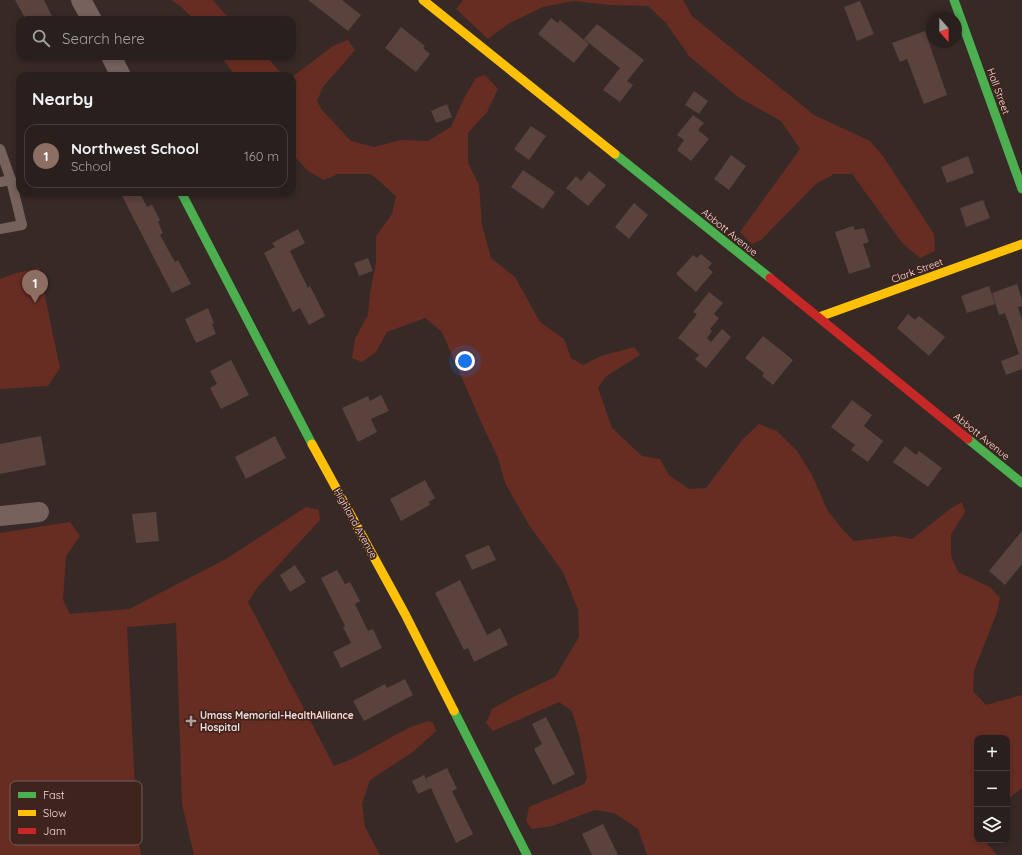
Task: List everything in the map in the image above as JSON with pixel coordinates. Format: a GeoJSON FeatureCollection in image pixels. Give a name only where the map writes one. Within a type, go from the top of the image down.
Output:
{"type":"FeatureCollection","features":[{"type":"Feature","properties":{"kind":"street"},"geometry":{"type":"LineString","coordinates":[[81,0],[90,16]]}},
{"type":"Feature","properties":{"kind":"street","name":"Abbott Avenue"},"geometry":{"type":"LineString","coordinates":[[423,0],[1022,483]]}},
{"type":"Feature","properties":{"kind":"street","name":"Hall Street"},"geometry":{"type":"LineString","coordinates":[[954,0],[1022,188]]}},
{"type":"Feature","properties":{"kind":"street"},"geometry":{"type":"LineString","coordinates":[[113,60],[119,72]]}},
{"type":"Feature","properties":{"kind":"street","name":"Highland Avenue"},"geometry":{"type":"LineString","coordinates":[[183,196],[290,403],[405,614],[527,855]]}},
{"type":"Feature","properties":{"kind":"street","name":"Clark Street"},"geometry":{"type":"LineString","coordinates":[[819,318],[1022,244]]}},
{"type":"Feature","properties":{"kind":"street"},"geometry":{"type":"LineString","coordinates":[[0,516],[39,512]]}},
{"type":"Feature","properties":{"kind":"lane"},"geometry":{"type":"LineString","coordinates":[[0,148],[11,180],[22,225],[0,229]]}},
{"type":"Feature","properties":{"kind":"lane"},"geometry":{"type":"LineString","coordinates":[[0,182],[11,180]]}},
{"type":"Feature","properties":{"kind":"shaded area"},"geometry":{"type":"Polygon","coordinates":[[[171,0],[213,0],[227,16],[191,16],[171,0]]]}},
{"type":"Feature","properties":{"kind":"shaded area"},"geometry":{"type":"Polygon","coordinates":[[[463,0],[683,0],[692,16],[814,115],[870,141],[883,156],[934,234],[935,251],[920,258],[903,244],[852,174],[834,174],[816,184],[761,240],[752,244],[740,232],[800,149],[781,121],[738,97],[689,56],[666,23],[648,6],[610,5],[574,1],[543,7],[508,24],[488,39],[456,9],[463,0]]]}},
{"type":"Feature","properties":{"kind":"shaded area"},"geometry":{"type":"Polygon","coordinates":[[[348,40],[355,50],[323,87],[317,101],[322,110],[351,141],[374,147],[401,140],[428,141],[451,127],[464,98],[476,78],[485,75],[498,89],[487,112],[468,133],[468,163],[479,185],[482,225],[491,258],[515,277],[540,322],[564,339],[571,358],[583,365],[601,356],[634,347],[640,355],[605,377],[598,388],[612,428],[642,456],[660,459],[669,475],[689,489],[706,488],[743,439],[759,424],[777,431],[797,451],[812,475],[828,511],[854,541],[895,536],[912,539],[950,509],[962,502],[965,512],[951,535],[951,556],[958,572],[990,587],[1000,598],[997,612],[974,671],[973,691],[986,705],[1022,695],[1022,788],[1010,798],[1010,735],[974,735],[974,843],[987,843],[997,855],[647,855],[638,829],[614,813],[595,810],[552,826],[532,829],[526,821],[529,807],[584,784],[587,778],[579,735],[572,711],[559,702],[493,731],[486,723],[492,709],[555,677],[579,637],[578,610],[563,572],[529,525],[505,483],[498,458],[442,332],[425,318],[387,332],[376,352],[362,362],[352,358],[355,339],[368,315],[370,293],[376,262],[376,236],[392,214],[396,196],[371,174],[338,174],[324,180],[308,171],[296,158],[296,74],[333,46],[348,40]]]}},
{"type":"Feature","properties":{"kind":"shaded area"},"geometry":{"type":"Polygon","coordinates":[[[224,60],[270,60],[280,72],[232,72],[224,60]]]}},
{"type":"Feature","properties":{"kind":"shaded area"},"geometry":{"type":"Polygon","coordinates":[[[39,268],[60,368],[48,386],[0,389],[0,279],[16,273],[39,268]]]}},
{"type":"Feature","properties":{"kind":"shaded area","name":"Umass Memorial-HealthAlliance Hospital"},"geometry":{"type":"Polygon","coordinates":[[[306,507],[319,510],[320,520],[257,588],[248,602],[334,766],[354,758],[408,728],[428,721],[433,723],[436,731],[413,752],[370,780],[362,804],[365,827],[380,855],[194,855],[182,804],[176,623],[127,627],[135,781],[10,781],[10,845],[139,845],[141,855],[0,855],[0,533],[70,522],[80,536],[66,556],[63,600],[70,614],[129,609],[226,559],[306,507]]]}},
{"type":"Feature","properties":{"kind":"building"},"geometry":{"type":"Polygon","coordinates":[[[15,0],[44,0],[52,16],[24,16],[15,0]]]}},
{"type":"Feature","properties":{"kind":"building"},"geometry":{"type":"Polygon","coordinates":[[[308,0],[342,0],[361,15],[348,31],[308,0]]]}},
{"type":"Feature","properties":{"kind":"building"},"geometry":{"type":"Polygon","coordinates":[[[860,1],[874,34],[857,41],[844,7],[860,1]]]}},
{"type":"Feature","properties":{"kind":"building"},"geometry":{"type":"Polygon","coordinates":[[[551,18],[558,23],[560,20],[589,44],[574,63],[538,34],[551,18]]]}},
{"type":"Feature","properties":{"kind":"building"},"geometry":{"type":"Polygon","coordinates":[[[597,24],[644,60],[627,81],[633,85],[620,102],[603,90],[620,68],[584,39],[597,24]]]}},
{"type":"Feature","properties":{"kind":"building"},"geometry":{"type":"Polygon","coordinates":[[[401,27],[425,46],[423,48],[430,54],[416,72],[385,48],[401,27]]]}},
{"type":"Feature","properties":{"kind":"building"},"geometry":{"type":"Polygon","coordinates":[[[925,31],[926,48],[931,48],[947,95],[924,104],[907,59],[900,62],[892,43],[925,31]]]}},
{"type":"Feature","properties":{"kind":"building"},"geometry":{"type":"Polygon","coordinates":[[[694,91],[708,101],[699,114],[685,105],[694,91]]]}},
{"type":"Feature","properties":{"kind":"building"},"geometry":{"type":"Polygon","coordinates":[[[447,104],[452,117],[436,123],[431,111],[447,104]]]}},
{"type":"Feature","properties":{"kind":"building"},"geometry":{"type":"Polygon","coordinates":[[[693,115],[704,123],[698,130],[709,139],[691,161],[677,150],[684,140],[677,135],[693,115]]]}},
{"type":"Feature","properties":{"kind":"building"},"geometry":{"type":"Polygon","coordinates":[[[531,126],[546,136],[529,160],[514,149],[531,126]]]}},
{"type":"Feature","properties":{"kind":"building"},"geometry":{"type":"Polygon","coordinates":[[[731,155],[746,166],[729,190],[714,179],[731,155]]]}},
{"type":"Feature","properties":{"kind":"building"},"geometry":{"type":"Polygon","coordinates":[[[968,156],[974,173],[947,183],[941,167],[968,156]]]}},
{"type":"Feature","properties":{"kind":"building"},"geometry":{"type":"Polygon","coordinates":[[[523,170],[555,192],[543,209],[511,187],[523,170]]]}},
{"type":"Feature","properties":{"kind":"building"},"geometry":{"type":"Polygon","coordinates":[[[589,171],[606,185],[588,206],[566,188],[576,176],[581,181],[589,171]]]}},
{"type":"Feature","properties":{"kind":"building"},"geometry":{"type":"Polygon","coordinates":[[[122,196],[141,196],[147,207],[152,205],[160,220],[158,222],[163,233],[160,235],[175,262],[178,260],[191,284],[172,293],[122,196]]]}},
{"type":"Feature","properties":{"kind":"building"},"geometry":{"type":"Polygon","coordinates":[[[983,200],[990,218],[966,227],[960,208],[983,200]]]}},
{"type":"Feature","properties":{"kind":"building"},"geometry":{"type":"Polygon","coordinates":[[[634,203],[648,215],[629,239],[615,227],[634,203]]]}},
{"type":"Feature","properties":{"kind":"building"},"geometry":{"type":"Polygon","coordinates":[[[853,226],[855,230],[864,228],[869,242],[863,244],[871,267],[849,274],[835,232],[853,226]]]}},
{"type":"Feature","properties":{"kind":"building"},"geometry":{"type":"Polygon","coordinates":[[[298,229],[305,243],[290,251],[308,288],[310,286],[325,316],[309,325],[300,308],[293,312],[264,253],[275,247],[272,243],[298,229]]]}},
{"type":"Feature","properties":{"kind":"building"},"geometry":{"type":"Polygon","coordinates":[[[701,254],[712,263],[708,268],[713,272],[696,292],[676,274],[693,255],[697,258],[701,254]]]}},
{"type":"Feature","properties":{"kind":"building"},"geometry":{"type":"Polygon","coordinates":[[[368,258],[373,271],[359,276],[354,263],[368,258]]]}},
{"type":"Feature","properties":{"kind":"building"},"geometry":{"type":"Polygon","coordinates":[[[1017,284],[1022,300],[1022,306],[1018,307],[1022,320],[1022,369],[1006,375],[1001,361],[1019,354],[1005,313],[999,315],[992,293],[1017,284]]]}},
{"type":"Feature","properties":{"kind":"building"},"geometry":{"type":"Polygon","coordinates":[[[989,286],[995,304],[967,313],[961,296],[989,286]]]}},
{"type":"Feature","properties":{"kind":"building"},"geometry":{"type":"Polygon","coordinates":[[[709,292],[723,303],[714,314],[719,318],[710,329],[712,331],[707,338],[711,342],[722,329],[731,337],[706,368],[695,359],[699,355],[678,338],[697,314],[693,312],[709,292]]]}},
{"type":"Feature","properties":{"kind":"building"},"geometry":{"type":"Polygon","coordinates":[[[208,308],[214,323],[212,324],[216,334],[196,343],[185,319],[208,308]]]}},
{"type":"Feature","properties":{"kind":"building"},"geometry":{"type":"Polygon","coordinates":[[[908,314],[915,320],[919,316],[945,337],[929,356],[897,328],[908,314]]]}},
{"type":"Feature","properties":{"kind":"building"},"geometry":{"type":"Polygon","coordinates":[[[763,336],[793,360],[773,385],[762,376],[764,373],[745,358],[763,336]]]}},
{"type":"Feature","properties":{"kind":"building"},"geometry":{"type":"Polygon","coordinates":[[[231,360],[249,395],[221,409],[210,388],[217,384],[210,371],[231,360]]]}},
{"type":"Feature","properties":{"kind":"building"},"geometry":{"type":"Polygon","coordinates":[[[381,395],[389,411],[371,419],[377,432],[358,442],[342,408],[368,396],[370,401],[381,395]]]}},
{"type":"Feature","properties":{"kind":"building"},"geometry":{"type":"Polygon","coordinates":[[[852,400],[872,415],[864,426],[883,441],[868,462],[851,450],[855,445],[831,427],[852,400]]]}},
{"type":"Feature","properties":{"kind":"building"},"geometry":{"type":"Polygon","coordinates":[[[41,436],[46,465],[0,474],[0,444],[41,436]]]}},
{"type":"Feature","properties":{"kind":"building"},"geometry":{"type":"Polygon","coordinates":[[[275,436],[286,458],[246,479],[235,457],[275,436]]]}},
{"type":"Feature","properties":{"kind":"building"},"geometry":{"type":"Polygon","coordinates":[[[905,446],[916,455],[919,451],[942,468],[928,487],[893,462],[905,446]]]}},
{"type":"Feature","properties":{"kind":"building"},"geometry":{"type":"Polygon","coordinates":[[[425,480],[435,498],[429,502],[430,505],[401,521],[390,499],[425,480]]]}},
{"type":"Feature","properties":{"kind":"building"},"geometry":{"type":"Polygon","coordinates":[[[156,512],[159,541],[136,543],[132,514],[156,512]]]}},
{"type":"Feature","properties":{"kind":"building"},"geometry":{"type":"Polygon","coordinates":[[[1022,531],[1022,564],[1005,585],[989,571],[1022,531]]]}},
{"type":"Feature","properties":{"kind":"building"},"geometry":{"type":"Polygon","coordinates":[[[489,545],[496,560],[472,570],[465,555],[489,545]]]}},
{"type":"Feature","properties":{"kind":"building"},"geometry":{"type":"Polygon","coordinates":[[[295,565],[306,582],[290,592],[280,575],[295,565]]]}},
{"type":"Feature","properties":{"kind":"building"},"geometry":{"type":"Polygon","coordinates":[[[337,570],[345,584],[350,582],[360,601],[355,604],[368,631],[373,629],[382,648],[341,668],[333,652],[351,643],[343,627],[345,626],[321,578],[337,570]]]}},
{"type":"Feature","properties":{"kind":"building"},"geometry":{"type":"Polygon","coordinates":[[[460,580],[487,635],[500,628],[508,645],[474,662],[468,648],[464,650],[435,593],[460,580]]]}},
{"type":"Feature","properties":{"kind":"building"},"geometry":{"type":"Polygon","coordinates":[[[405,679],[413,695],[364,721],[353,701],[385,684],[387,688],[405,679]]]}},
{"type":"Feature","properties":{"kind":"building"},"geometry":{"type":"Polygon","coordinates":[[[546,717],[575,774],[553,785],[534,749],[542,744],[532,724],[546,717]]]}},
{"type":"Feature","properties":{"kind":"building"},"geometry":{"type":"Polygon","coordinates":[[[447,768],[457,789],[452,791],[473,834],[456,843],[431,788],[418,794],[412,781],[424,775],[429,785],[426,778],[447,768]]]}},
{"type":"Feature","properties":{"kind":"building"},"geometry":{"type":"Polygon","coordinates":[[[603,824],[618,855],[592,855],[582,834],[603,824]]]}},
{"type":"Feature","properties":{"kind":"traffic: fast"},"geometry":{"type":"LineString","coordinates":[[954,0],[1022,189]]}},
{"type":"Feature","properties":{"kind":"traffic: fast"},"geometry":{"type":"LineString","coordinates":[[615,154],[770,278]]}},
{"type":"Feature","properties":{"kind":"traffic: fast"},"geometry":{"type":"LineString","coordinates":[[183,196],[312,444]]}},
{"type":"Feature","properties":{"kind":"traffic: fast"},"geometry":{"type":"LineString","coordinates":[[968,439],[1022,483]]}},
{"type":"Feature","properties":{"kind":"traffic: fast"},"geometry":{"type":"LineString","coordinates":[[454,711],[527,855]]}},
{"type":"Feature","properties":{"kind":"traffic: slow"},"geometry":{"type":"LineString","coordinates":[[423,0],[615,154]]}},
{"type":"Feature","properties":{"kind":"traffic: slow"},"geometry":{"type":"LineString","coordinates":[[819,317],[1022,244]]}},
{"type":"Feature","properties":{"kind":"traffic: slow"},"geometry":{"type":"LineString","coordinates":[[312,444],[405,614],[454,711]]}},
{"type":"Feature","properties":{"kind":"traffic: jam"},"geometry":{"type":"LineString","coordinates":[[770,278],[968,439]]}},
{"type":"Feature","properties":{"kind":"place","name":"Northwest School"},"geometry":{"type":"Point","coordinates":[35,303]}},
{"type":"Feature","properties":{"kind":"place","name":"Umass Memorial-HealthAlliance Hospital"},"geometry":{"type":"Point","coordinates":[191,721]}}]}
